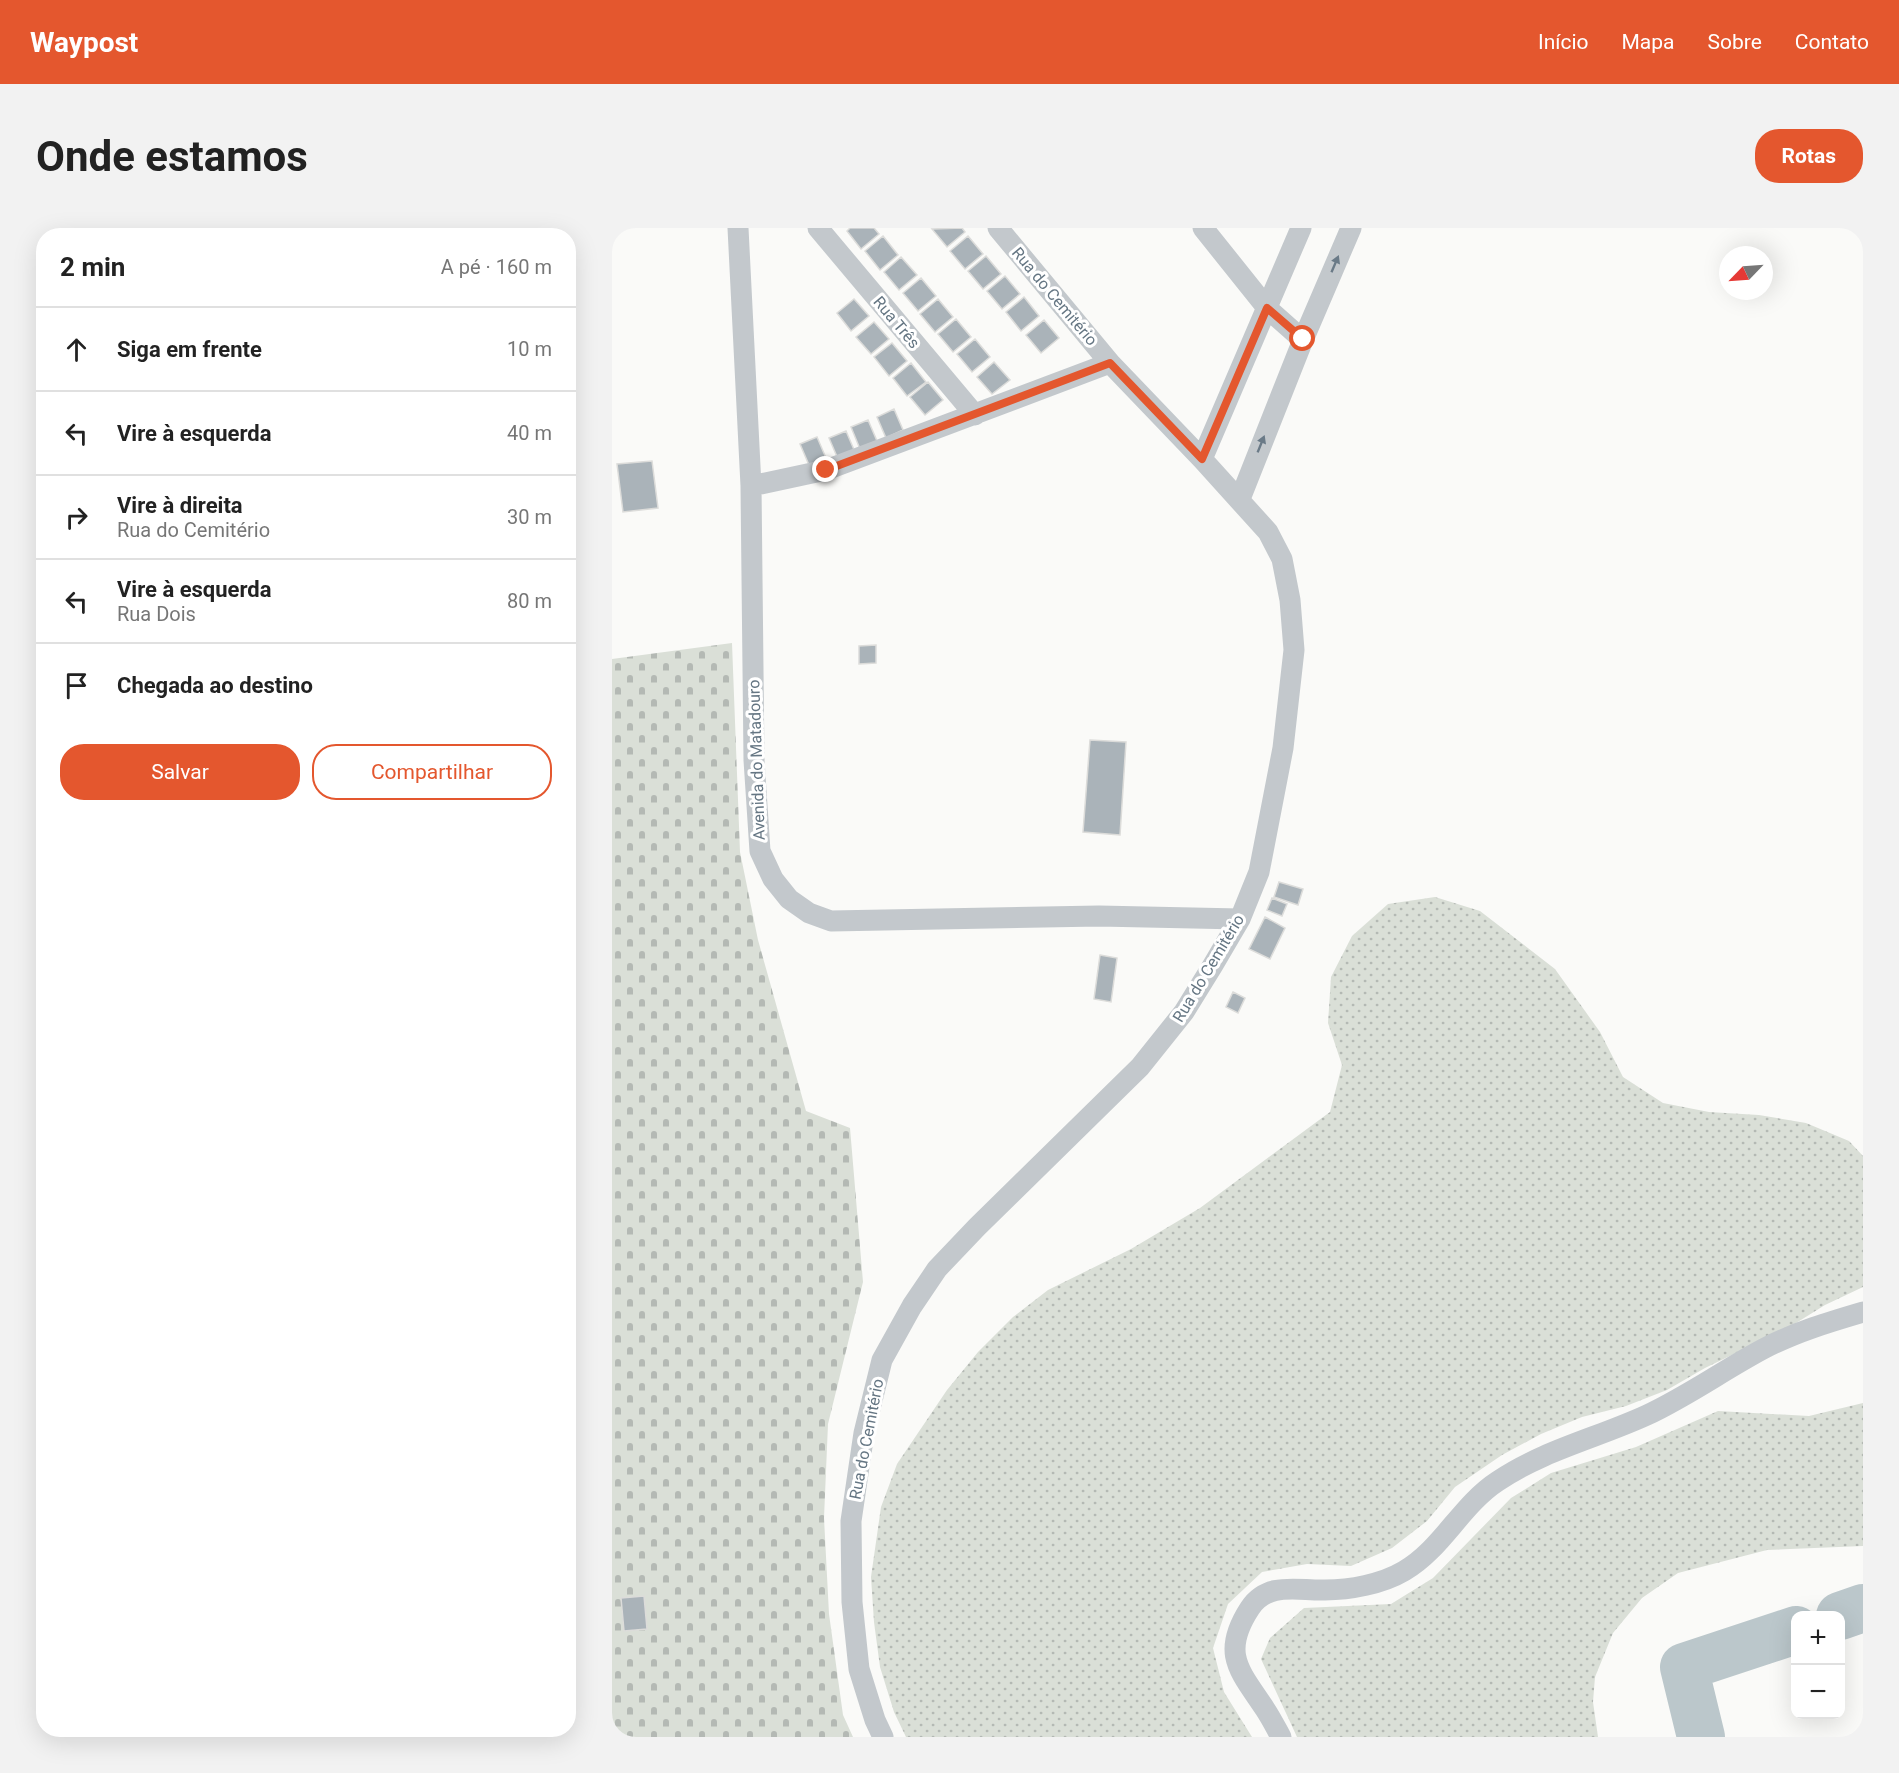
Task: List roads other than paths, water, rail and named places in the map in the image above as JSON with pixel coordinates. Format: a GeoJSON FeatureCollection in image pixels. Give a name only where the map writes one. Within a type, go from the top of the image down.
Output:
{"type":"FeatureCollection","features":[{"type":"Feature","properties":{"kind":"street","name":"Avenida do Matadouro"},"geometry":{"type":"LineString","coordinates":[[738,228],[752,486],[754,760],[760,851],[773,879],[789,899],[809,913],[831,921],[1099,916],[1240,919]]}},
{"type":"Feature","properties":{"kind":"street","name":"Rua Três"},"geometry":{"type":"LineString","coordinates":[[818,228],[975,415]]}},
{"type":"Feature","properties":{"kind":"street","name":"Rua do Cemitério"},"geometry":{"type":"LineString","coordinates":[[883,1737],[875,1720],[859,1669],[852,1602],[851,1521],[864,1433],[882,1360],[912,1305],[937,1269],[1140,1067],[1184,1012],[1240,919],[1259,872],[1283,748],[1294,650],[1290,600],[1282,560],[1268,532],[1240,499],[1110,363],[998,228]]}},
{"type":"Feature","properties":{"kind":"street"},"geometry":{"type":"LineString","coordinates":[[1203,228],[1267,308],[1303,339]]}},
{"type":"Feature","properties":{"kind":"street"},"geometry":{"type":"LineString","coordinates":[[1202,459],[1301,228]]}},
{"type":"Feature","properties":{"kind":"street"},"geometry":{"type":"LineString","coordinates":[[1240,499],[1303,339],[1351,228]]}},
{"type":"Feature","properties":{"kind":"street"},"geometry":{"type":"LineString","coordinates":[[752,486],[826,470],[1110,363]]}},
{"type":"Feature","properties":{"kind":"street"},"geometry":{"type":"LineString","coordinates":[[1281,1737],[1267,1711],[1241,1676],[1235,1656],[1237,1635],[1249,1610],[1263,1595],[1286,1588],[1326,1590],[1392,1578],[1426,1555],[1470,1503],[1497,1481],[1540,1456],[1654,1412],[1767,1347],[1810,1328],[1863,1312]]}},
{"type":"Feature","properties":{"kind":"waterway"},"geometry":{"type":"LineString","coordinates":[[1845,1614],[1863,1608]]}},
{"type":"Feature","properties":{"kind":"waterway"},"geometry":{"type":"LineString","coordinates":[[1701,1737],[1684,1667],[1791,1632]]}}]}
